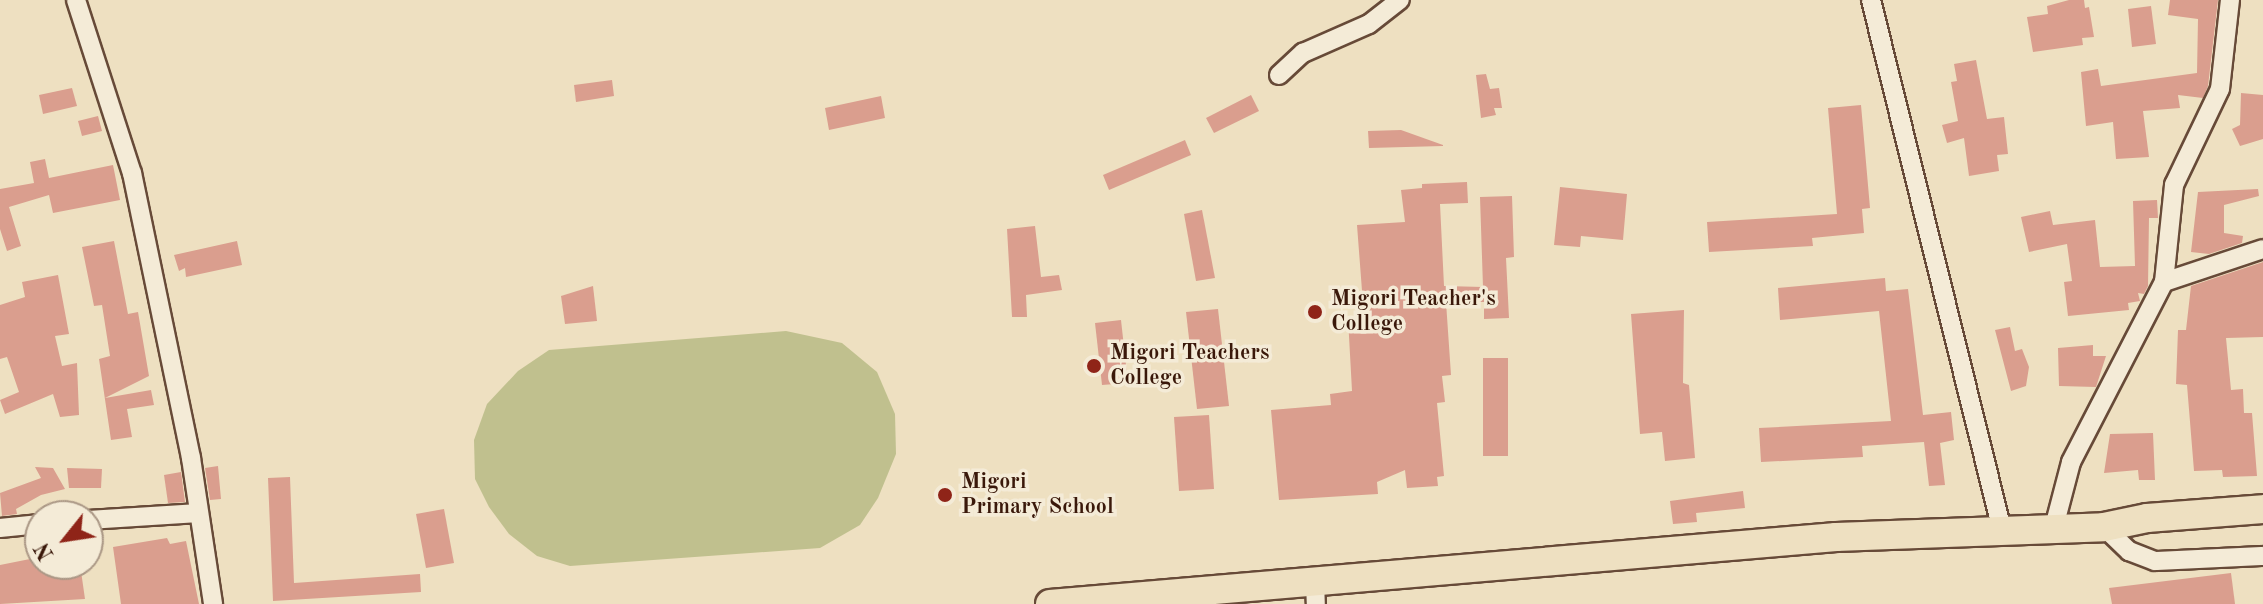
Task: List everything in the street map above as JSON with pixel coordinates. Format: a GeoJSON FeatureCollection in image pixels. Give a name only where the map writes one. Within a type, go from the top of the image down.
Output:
{"type":"FeatureCollection","features":[{"type":"Feature","properties":{"kind":"highway"},"geometry":{"type":"LineString","coordinates":[[1050,604],[1316,593],[1836,537],[2104,527],[2147,518],[2263,509]]}},
{"type":"Feature","properties":{"kind":"street"},"geometry":{"type":"LineString","coordinates":[[76,0],[132,173],[199,513],[213,604]]}},
{"type":"Feature","properties":{"kind":"street"},"geometry":{"type":"LineString","coordinates":[[1279,75],[1303,53],[1369,24],[1400,0]]}},
{"type":"Feature","properties":{"kind":"street"},"geometry":{"type":"LineString","coordinates":[[1871,0],[2002,530]]}},
{"type":"Feature","properties":{"kind":"street"},"geometry":{"type":"LineString","coordinates":[[2054,527],[2071,462],[2164,282],[2174,185],[2220,89],[2230,0]]}},
{"type":"Feature","properties":{"kind":"street"},"geometry":{"type":"LineString","coordinates":[[2164,282],[2263,249]]}},
{"type":"Feature","properties":{"kind":"street"},"geometry":{"type":"LineString","coordinates":[[104,519],[199,513]]}},
{"type":"Feature","properties":{"kind":"street"},"geometry":{"type":"LineString","coordinates":[[0,528],[24,526]]}},
{"type":"Feature","properties":{"kind":"street"},"geometry":{"type":"LineString","coordinates":[[2104,527],[2129,551],[2155,561],[2263,556]]}},
{"type":"Feature","properties":{"kind":"green space"},"geometry":{"type":"Polygon","coordinates":[[[786,331],[842,343],[877,372],[895,414],[896,454],[878,498],[860,525],[820,548],[570,566],[537,556],[509,534],[489,507],[475,479],[474,440],[487,404],[518,371],[549,350],[786,331]]]}},
{"type":"Feature","properties":{"kind":"building"},"geometry":{"type":"Polygon","coordinates":[[[2069,0],[2084,0],[2085,8],[2089,7],[2094,37],[2082,38],[2083,45],[2033,52],[2027,17],[2048,14],[2047,6],[2069,0]]]}},
{"type":"Feature","properties":{"kind":"building"},"geometry":{"type":"Polygon","coordinates":[[[2170,0],[2218,0],[2208,86],[2203,98],[2178,95],[2180,108],[2143,111],[2149,157],[2116,159],[2113,122],[2086,126],[2081,72],[2098,69],[2101,86],[2197,73],[2198,19],[2168,15],[2170,0]]]}},
{"type":"Feature","properties":{"kind":"building"},"geometry":{"type":"Polygon","coordinates":[[[2151,6],[2156,44],[2132,47],[2128,9],[2151,6]]]}},
{"type":"Feature","properties":{"kind":"building"},"geometry":{"type":"Polygon","coordinates":[[[1976,60],[1987,119],[2004,117],[2008,154],[1997,155],[1999,171],[1969,176],[1964,138],[1947,143],[1942,125],[1958,121],[1951,82],[1957,81],[1954,64],[1976,60]]]}},
{"type":"Feature","properties":{"kind":"building"},"geometry":{"type":"Polygon","coordinates":[[[1486,74],[1490,89],[1499,88],[1502,108],[1494,108],[1496,115],[1481,118],[1476,75],[1486,74]]]}},
{"type":"Feature","properties":{"kind":"building"},"geometry":{"type":"Polygon","coordinates":[[[612,80],[614,96],[576,102],[574,85],[612,80]]]}},
{"type":"Feature","properties":{"kind":"building"},"geometry":{"type":"Polygon","coordinates":[[[72,88],[77,106],[43,114],[39,95],[72,88]]]}},
{"type":"Feature","properties":{"kind":"building"},"geometry":{"type":"Polygon","coordinates":[[[2241,93],[2263,95],[2263,139],[2240,146],[2232,129],[2240,125],[2241,93]]]}},
{"type":"Feature","properties":{"kind":"building"},"geometry":{"type":"Polygon","coordinates":[[[1251,95],[1259,111],[1214,133],[1206,118],[1251,95]]]}},
{"type":"Feature","properties":{"kind":"building"},"geometry":{"type":"Polygon","coordinates":[[[881,96],[885,118],[829,130],[825,108],[881,96]]]}},
{"type":"Feature","properties":{"kind":"building"},"geometry":{"type":"Polygon","coordinates":[[[1861,105],[1870,208],[1862,209],[1864,233],[1812,238],[1813,246],[1709,252],[1707,222],[1837,214],[1828,108],[1861,105]]]}},
{"type":"Feature","properties":{"kind":"building"},"geometry":{"type":"Polygon","coordinates":[[[98,116],[102,131],[82,136],[78,121],[98,116]]]}},
{"type":"Feature","properties":{"kind":"building"},"geometry":{"type":"Polygon","coordinates":[[[1401,130],[1443,146],[1369,148],[1368,131],[1401,130]]]}},
{"type":"Feature","properties":{"kind":"building"},"geometry":{"type":"Polygon","coordinates":[[[1185,140],[1191,155],[1109,190],[1103,175],[1185,140]]]}},
{"type":"Feature","properties":{"kind":"building"},"geometry":{"type":"Polygon","coordinates":[[[45,159],[49,178],[113,165],[120,200],[53,213],[49,195],[9,207],[21,246],[7,251],[0,229],[0,189],[34,183],[30,162],[45,159]]]}},
{"type":"Feature","properties":{"kind":"building"},"geometry":{"type":"Polygon","coordinates":[[[1467,182],[1468,203],[1440,204],[1444,286],[1483,287],[1480,197],[1512,196],[1514,257],[1506,258],[1509,318],[1484,319],[1484,302],[1446,302],[1451,375],[1442,376],[1445,402],[1437,403],[1444,476],[1437,477],[1438,486],[1407,488],[1405,470],[1377,482],[1378,494],[1279,500],[1271,410],[1331,405],[1330,394],[1352,391],[1348,318],[1364,317],[1357,225],[1405,222],[1401,190],[1422,188],[1422,184],[1467,182]]]}},
{"type":"Feature","properties":{"kind":"building"},"geometry":{"type":"Polygon","coordinates":[[[1560,187],[1627,194],[1623,240],[1581,236],[1580,247],[1554,245],[1560,187]]]}},
{"type":"Feature","properties":{"kind":"building"},"geometry":{"type":"Polygon","coordinates":[[[2258,189],[2259,196],[2224,205],[2224,233],[2243,236],[2242,243],[2209,254],[2191,252],[2198,192],[2258,189]]]}},
{"type":"Feature","properties":{"kind":"building"},"geometry":{"type":"Polygon","coordinates":[[[2157,200],[2158,218],[2149,218],[2148,286],[2144,294],[2138,293],[2140,301],[2128,303],[2129,310],[2068,316],[2064,282],[2072,281],[2067,244],[2029,252],[2021,217],[2050,211],[2053,225],[2095,220],[2100,267],[2135,266],[2133,201],[2157,200]]]}},
{"type":"Feature","properties":{"kind":"building"},"geometry":{"type":"Polygon","coordinates":[[[1202,210],[1215,278],[1196,281],[1184,214],[1202,210]]]}},
{"type":"Feature","properties":{"kind":"building"},"geometry":{"type":"Polygon","coordinates":[[[1035,226],[1041,277],[1059,275],[1062,290],[1026,295],[1027,317],[1012,317],[1007,229],[1035,226]]]}},
{"type":"Feature","properties":{"kind":"building"},"geometry":{"type":"Polygon","coordinates":[[[114,241],[128,314],[138,312],[149,376],[105,398],[151,390],[154,405],[127,409],[132,437],[111,440],[99,359],[110,356],[102,305],[94,306],[82,247],[114,241]]]}},
{"type":"Feature","properties":{"kind":"building"},"geometry":{"type":"Polygon","coordinates":[[[237,241],[242,265],[186,277],[185,268],[179,271],[174,255],[237,241]]]}},
{"type":"Feature","properties":{"kind":"building"},"geometry":{"type":"Polygon","coordinates":[[[2263,262],[2263,337],[2226,338],[2231,390],[2243,389],[2244,413],[2252,413],[2257,476],[2223,477],[2222,470],[2194,471],[2187,385],[2176,384],[2178,330],[2186,330],[2191,286],[2263,262]]]}},
{"type":"Feature","properties":{"kind":"building"},"geometry":{"type":"Polygon","coordinates":[[[58,275],[69,334],[55,336],[62,366],[77,363],[79,415],[60,417],[53,394],[5,414],[0,400],[19,392],[7,357],[0,359],[0,305],[25,297],[22,282],[58,275]]]}},
{"type":"Feature","properties":{"kind":"building"},"geometry":{"type":"Polygon","coordinates":[[[1885,278],[1886,291],[1908,289],[1923,415],[1951,412],[1954,440],[1940,443],[1945,485],[1929,486],[1924,442],[1862,446],[1863,457],[1761,462],[1759,428],[1891,421],[1879,311],[1780,320],[1778,288],[1885,278]]]}},
{"type":"Feature","properties":{"kind":"building"},"geometry":{"type":"Polygon","coordinates":[[[593,286],[597,321],[565,324],[561,296],[593,286]]]}},
{"type":"Feature","properties":{"kind":"building"},"geometry":{"type":"Polygon","coordinates":[[[1218,309],[1229,406],[1197,409],[1186,312],[1218,309]]]}},
{"type":"Feature","properties":{"kind":"building"},"geometry":{"type":"Polygon","coordinates":[[[1684,310],[1683,383],[1689,385],[1695,458],[1665,461],[1662,432],[1640,434],[1631,314],[1684,310]]]}},
{"type":"Feature","properties":{"kind":"building"},"geometry":{"type":"Polygon","coordinates":[[[1121,320],[1128,383],[1102,385],[1095,323],[1121,320]]]}},
{"type":"Feature","properties":{"kind":"building"},"geometry":{"type":"Polygon","coordinates":[[[2010,327],[2015,351],[2022,349],[2029,367],[2026,386],[2011,391],[1995,330],[2010,327]]]}},
{"type":"Feature","properties":{"kind":"building"},"geometry":{"type":"Polygon","coordinates":[[[2093,345],[2093,356],[2106,356],[2096,387],[2059,386],[2058,348],[2093,345]]]}},
{"type":"Feature","properties":{"kind":"building"},"geometry":{"type":"Polygon","coordinates":[[[1483,358],[1508,358],[1508,456],[1483,456],[1483,358]]]}},
{"type":"Feature","properties":{"kind":"building"},"geometry":{"type":"Polygon","coordinates":[[[1209,415],[1214,489],[1179,491],[1174,417],[1209,415]]]}},
{"type":"Feature","properties":{"kind":"building"},"geometry":{"type":"Polygon","coordinates":[[[2153,433],[2155,480],[2139,480],[2138,470],[2104,473],[2110,434],[2153,433]]]}},
{"type":"Feature","properties":{"kind":"building"},"geometry":{"type":"Polygon","coordinates":[[[218,466],[221,499],[210,500],[205,468],[218,466]]]}},
{"type":"Feature","properties":{"kind":"building"},"geometry":{"type":"Polygon","coordinates":[[[35,467],[53,468],[65,489],[24,500],[24,505],[16,509],[17,514],[2,516],[0,493],[41,478],[35,467]]]}},
{"type":"Feature","properties":{"kind":"building"},"geometry":{"type":"Polygon","coordinates":[[[67,468],[102,469],[101,488],[69,488],[67,468]]]}},
{"type":"Feature","properties":{"kind":"building"},"geometry":{"type":"Polygon","coordinates":[[[181,472],[185,502],[168,503],[164,475],[181,472]]]}},
{"type":"Feature","properties":{"kind":"building"},"geometry":{"type":"Polygon","coordinates":[[[290,477],[294,583],[420,574],[421,592],[273,601],[268,478],[290,477]]]}},
{"type":"Feature","properties":{"kind":"building"},"geometry":{"type":"Polygon","coordinates":[[[1743,491],[1745,508],[1696,513],[1697,522],[1673,524],[1670,501],[1743,491]]]}},
{"type":"Feature","properties":{"kind":"building"},"geometry":{"type":"Polygon","coordinates":[[[444,509],[454,563],[426,568],[416,514],[444,509]]]}},
{"type":"Feature","properties":{"kind":"building"},"geometry":{"type":"Polygon","coordinates":[[[167,538],[170,544],[186,541],[199,604],[121,604],[113,547],[167,538]]]}},
{"type":"Feature","properties":{"kind":"building"},"geometry":{"type":"Polygon","coordinates":[[[24,560],[24,580],[82,580],[85,599],[0,604],[0,565],[24,560]]]}},
{"type":"Feature","properties":{"kind":"building"},"geometry":{"type":"Polygon","coordinates":[[[2231,573],[2235,604],[2112,604],[2109,588],[2231,573]]]}},
{"type":"Feature","properties":{"kind":"place","name":"Migori Teacher's College"},"geometry":{"type":"Point","coordinates":[1315,312]}},
{"type":"Feature","properties":{"kind":"place","name":"Migori Teachers College"},"geometry":{"type":"Point","coordinates":[1094,366]}},
{"type":"Feature","properties":{"kind":"place","name":"Migori Primary School"},"geometry":{"type":"Point","coordinates":[945,495]}}]}
